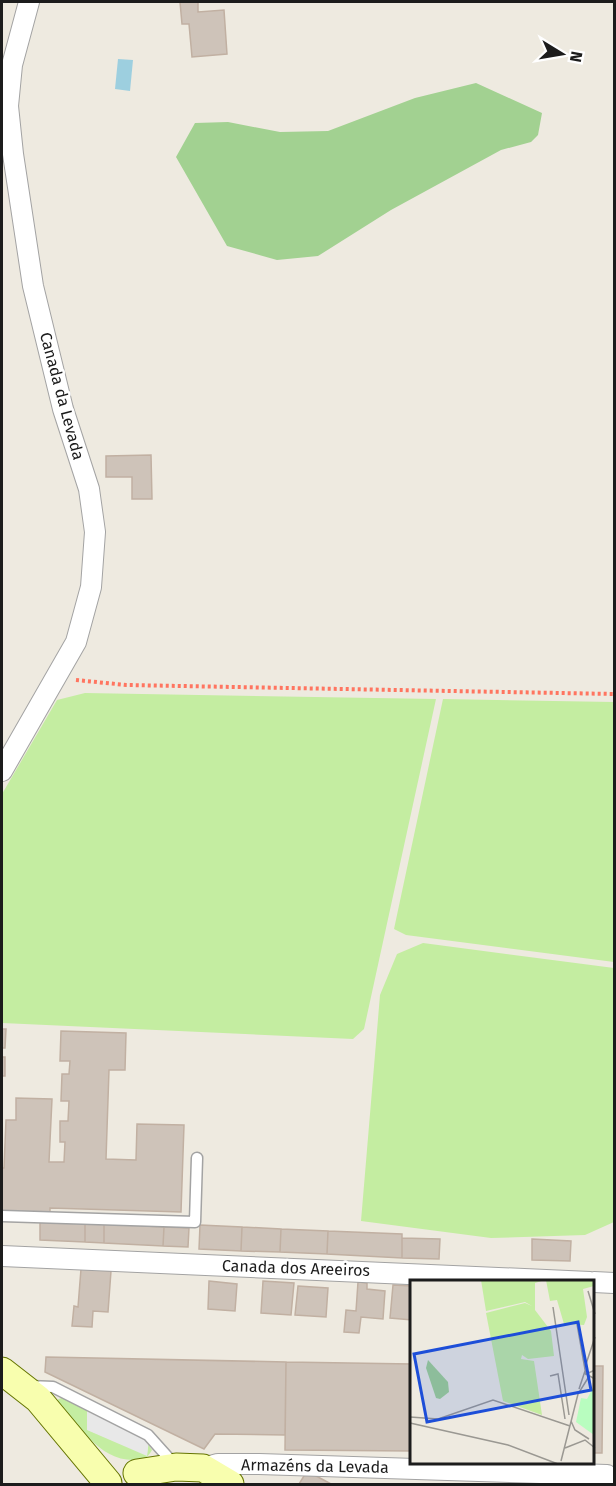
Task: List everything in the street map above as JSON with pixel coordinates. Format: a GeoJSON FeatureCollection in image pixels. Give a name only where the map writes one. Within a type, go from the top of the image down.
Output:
{"type":"FeatureCollection","features":[{"type":"Feature","properties":{"kind":"street","name":"Canada da Levada"},"geometry":{"type":"LineString","coordinates":[[2,771],[76,642],[85,616],[91,587],[95,532],[89,489],[63,409],[33,286],[13,154],[8,106],[12,64],[29,2]]}},
{"type":"Feature","properties":{"kind":"street","name":"Canada dos Areeiros"},"geometry":{"type":"LineString","coordinates":[[2,1256],[547,1280]]}},
{"type":"Feature","properties":{"kind":"street","name":"Canada dos Areeiros"},"geometry":{"type":"LineString","coordinates":[[595,1282],[615,1283]]}},
{"type":"Feature","properties":{"kind":"street"},"geometry":{"type":"LineString","coordinates":[[2,1371],[25,1387],[107,1484],[121,1475],[137,1473],[183,1476],[230,1485]]}},
{"type":"Feature","properties":{"kind":"street","name":"Armazéns da Levada"},"geometry":{"type":"LineString","coordinates":[[183,1476],[218,1464],[607,1475]]}},
{"type":"Feature","properties":{"kind":"lane"},"geometry":{"type":"LineString","coordinates":[[2,1216],[195,1222],[197,1158]]}},
{"type":"Feature","properties":{"kind":"lane"},"geometry":{"type":"LineString","coordinates":[[25,1387],[39,1385],[53,1387],[148,1435],[183,1476]]}},
{"type":"Feature","properties":{"kind":"path"},"geometry":{"type":"LineString","coordinates":[[55,678],[126,685],[615,694]]}},
{"type":"Feature","properties":{"kind":"green space"},"geometry":{"type":"Polygon","coordinates":[[[476,83],[542,113],[538,135],[531,142],[501,150],[391,210],[318,256],[277,260],[227,246],[176,157],[195,123],[228,122],[280,132],[328,131],[415,98],[476,83]]]}},
{"type":"Feature","properties":{"kind":"green space"},"geometry":{"type":"Polygon","coordinates":[[[85,693],[436,699],[364,1029],[353,1039],[2,1023],[2,794],[57,700],[85,693]]]}},
{"type":"Feature","properties":{"kind":"green space"},"geometry":{"type":"Polygon","coordinates":[[[443,699],[614,702],[614,962],[406,935],[394,929],[443,699]]]}},
{"type":"Feature","properties":{"kind":"green space"},"geometry":{"type":"Polygon","coordinates":[[[423,943],[614,968],[614,1222],[585,1235],[491,1238],[361,1221],[380,995],[397,954],[423,943]]]}},
{"type":"Feature","properties":{"kind":"green space"},"geometry":{"type":"Polygon","coordinates":[[[63,1397],[87,1411],[88,1430],[147,1455],[148,1444],[152,1450],[148,1455],[144,1458],[136,1460],[110,1454],[90,1439],[73,1420],[57,1400],[63,1397]]]}},
{"type":"Feature","properties":{"kind":"shaded area"},"geometry":{"type":"Polygon","coordinates":[[[87,1411],[149,1440],[147,1456],[87,1430],[87,1411]]]}},
{"type":"Feature","properties":{"kind":"water"},"geometry":{"type":"Polygon","coordinates":[[[118,59],[133,60],[130,91],[115,89],[118,59]]]}},
{"type":"Feature","properties":{"kind":"building"},"geometry":{"type":"Polygon","coordinates":[[[180,2],[198,2],[198,12],[224,10],[227,54],[192,57],[189,24],[182,24],[180,2]]]}},
{"type":"Feature","properties":{"kind":"building"},"geometry":{"type":"Polygon","coordinates":[[[151,455],[152,499],[132,499],[132,477],[106,477],[106,456],[151,455]]]}},
{"type":"Feature","properties":{"kind":"building"},"geometry":{"type":"Polygon","coordinates":[[[2,1029],[6,1029],[5,1048],[2,1048],[2,1029]]]}},
{"type":"Feature","properties":{"kind":"building"},"geometry":{"type":"Polygon","coordinates":[[[61,1031],[126,1033],[125,1070],[109,1070],[106,1159],[136,1160],[137,1124],[184,1125],[181,1212],[50,1208],[50,1213],[2,1212],[2,1168],[4,1168],[6,1120],[16,1120],[16,1098],[52,1099],[49,1162],[64,1162],[65,1142],[60,1142],[60,1121],[68,1121],[69,1101],[61,1101],[62,1074],[69,1074],[70,1061],[60,1061],[61,1031]]]}},
{"type":"Feature","properties":{"kind":"building"},"geometry":{"type":"Polygon","coordinates":[[[2,1057],[5,1057],[5,1076],[2,1076],[2,1057]]]}},
{"type":"Feature","properties":{"kind":"building"},"geometry":{"type":"Polygon","coordinates":[[[40,1221],[85,1223],[85,1242],[40,1240],[40,1221]]]}},
{"type":"Feature","properties":{"kind":"building"},"geometry":{"type":"Polygon","coordinates":[[[85,1223],[104,1224],[104,1243],[85,1242],[85,1223]]]}},
{"type":"Feature","properties":{"kind":"building"},"geometry":{"type":"Polygon","coordinates":[[[104,1224],[164,1227],[163,1246],[104,1243],[104,1224]]]}},
{"type":"Feature","properties":{"kind":"building"},"geometry":{"type":"Polygon","coordinates":[[[200,1225],[242,1227],[241,1251],[199,1249],[200,1225]]]}},
{"type":"Feature","properties":{"kind":"building"},"geometry":{"type":"Polygon","coordinates":[[[164,1227],[189,1228],[188,1247],[163,1246],[164,1227]]]}},
{"type":"Feature","properties":{"kind":"building"},"geometry":{"type":"Polygon","coordinates":[[[242,1227],[281,1229],[280,1252],[241,1251],[242,1227]]]}},
{"type":"Feature","properties":{"kind":"building"},"geometry":{"type":"Polygon","coordinates":[[[281,1229],[328,1231],[327,1254],[280,1252],[281,1229]]]}},
{"type":"Feature","properties":{"kind":"building"},"geometry":{"type":"Polygon","coordinates":[[[328,1231],[402,1234],[402,1258],[327,1254],[328,1231]]]}},
{"type":"Feature","properties":{"kind":"building"},"geometry":{"type":"Polygon","coordinates":[[[402,1238],[440,1239],[439,1259],[402,1258],[402,1238]]]}},
{"type":"Feature","properties":{"kind":"building"},"geometry":{"type":"Polygon","coordinates":[[[532,1239],[571,1241],[570,1261],[532,1260],[532,1239]]]}},
{"type":"Feature","properties":{"kind":"building"},"geometry":{"type":"Polygon","coordinates":[[[81,1269],[111,1271],[108,1312],[93,1311],[92,1327],[72,1326],[74,1306],[78,1307],[81,1269]]]}},
{"type":"Feature","properties":{"kind":"building"},"geometry":{"type":"Polygon","coordinates":[[[209,1281],[237,1284],[235,1311],[208,1309],[209,1281]]]}},
{"type":"Feature","properties":{"kind":"building"},"geometry":{"type":"Polygon","coordinates":[[[263,1281],[294,1283],[291,1315],[261,1313],[263,1281]]]}},
{"type":"Feature","properties":{"kind":"building"},"geometry":{"type":"Polygon","coordinates":[[[358,1282],[367,1283],[367,1289],[385,1291],[383,1319],[361,1317],[359,1333],[344,1332],[346,1310],[356,1311],[358,1282]]]}},
{"type":"Feature","properties":{"kind":"building"},"geometry":{"type":"Polygon","coordinates":[[[393,1285],[410,1286],[410,1320],[390,1318],[393,1285]]]}},
{"type":"Feature","properties":{"kind":"building"},"geometry":{"type":"Polygon","coordinates":[[[298,1286],[328,1288],[326,1317],[295,1315],[298,1286]]]}},
{"type":"Feature","properties":{"kind":"building"},"geometry":{"type":"Polygon","coordinates":[[[46,1357],[286,1362],[285,1435],[215,1434],[204,1449],[45,1372],[46,1357]]]}},
{"type":"Feature","properties":{"kind":"building"},"geometry":{"type":"Polygon","coordinates":[[[286,1362],[410,1364],[410,1451],[285,1450],[286,1362]]]}},
{"type":"Feature","properties":{"kind":"building"},"geometry":{"type":"Polygon","coordinates":[[[595,1366],[603,1366],[602,1453],[595,1453],[595,1366]]]}},
{"type":"Feature","properties":{"kind":"building"},"geometry":{"type":"Polygon","coordinates":[[[307,1471],[331,1484],[299,1484],[307,1471]]]}}]}
